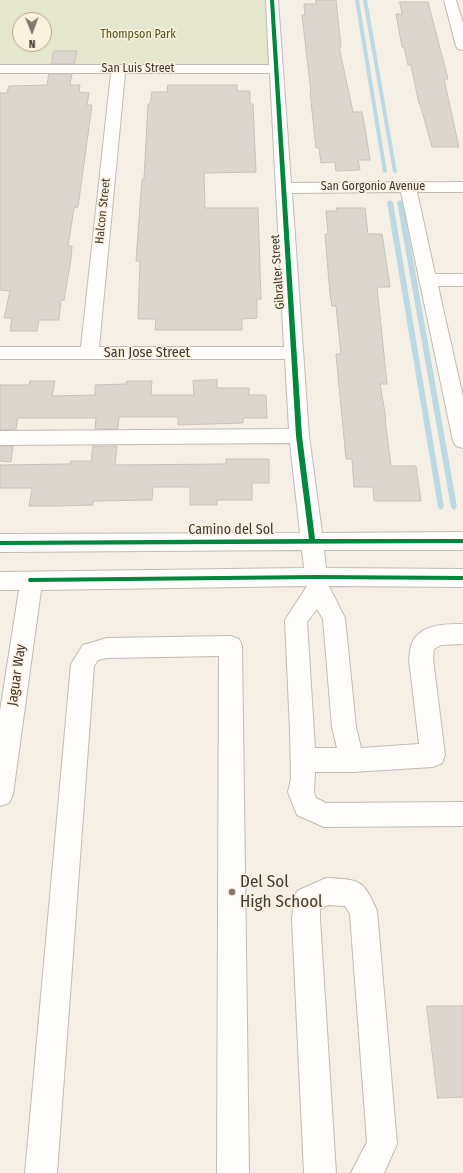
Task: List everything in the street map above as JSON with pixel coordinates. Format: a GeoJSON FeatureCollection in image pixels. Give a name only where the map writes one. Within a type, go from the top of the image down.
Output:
{"type":"FeatureCollection","features":[{"type":"Feature","properties":{"kind":"street","name":"Gibralter Street"},"geometry":{"type":"LineString","coordinates":[[272,0],[299,436],[317,583]]}},
{"type":"Feature","properties":{"kind":"street"},"geometry":{"type":"LineString","coordinates":[[450,0],[463,46]]}},
{"type":"Feature","properties":{"kind":"street","name":"San Luis Street"},"geometry":{"type":"LineString","coordinates":[[0,69],[277,69]]}},
{"type":"Feature","properties":{"kind":"street","name":"Halcon Street"},"geometry":{"type":"LineString","coordinates":[[89,353],[118,69]]}},
{"type":"Feature","properties":{"kind":"street"},"geometry":{"type":"LineString","coordinates":[[408,187],[427,280],[462,435]]}},
{"type":"Feature","properties":{"kind":"street","name":"San Gorgonio Avenue"},"geometry":{"type":"LineString","coordinates":[[283,188],[463,187]]}},
{"type":"Feature","properties":{"kind":"street"},"geometry":{"type":"LineString","coordinates":[[427,280],[463,280]]}},
{"type":"Feature","properties":{"kind":"street","name":"San Jose Street"},"geometry":{"type":"LineString","coordinates":[[0,354],[294,353]]}},
{"type":"Feature","properties":{"kind":"street"},"geometry":{"type":"LineString","coordinates":[[0,438],[299,436]]}},
{"type":"Feature","properties":{"kind":"street","name":"Camino del Sol"},"geometry":{"type":"LineString","coordinates":[[0,543],[463,541]]}},
{"type":"Feature","properties":{"kind":"street"},"geometry":{"type":"LineString","coordinates":[[0,581],[317,583],[463,578]]}},
{"type":"Feature","properties":{"kind":"street","name":"Jaguar Way"},"geometry":{"type":"LineString","coordinates":[[0,794],[31,580]]}},
{"type":"Feature","properties":{"kind":"street"},"geometry":{"type":"LineString","coordinates":[[317,583],[296,620],[303,760],[301,792],[306,806],[324,815],[463,814]]}},
{"type":"Feature","properties":{"kind":"street"},"geometry":{"type":"LineString","coordinates":[[317,583],[334,618],[344,727],[352,760]]}},
{"type":"Feature","properties":{"kind":"street"},"geometry":{"type":"LineString","coordinates":[[303,760],[352,760],[433,755],[421,659],[423,646],[431,637],[447,634],[463,634]]}},
{"type":"Feature","properties":{"kind":"street"},"geometry":{"type":"LineString","coordinates":[[41,1173],[83,664],[91,652],[107,648],[231,646],[233,1173]]}},
{"type":"Feature","properties":{"kind":"street"},"geometry":{"type":"LineString","coordinates":[[320,1173],[306,920],[307,901],[326,891],[352,893],[363,911],[382,1144],[367,1173]]}},
{"type":"Feature","properties":{"kind":"green space","name":"Thompson Park"},"geometry":{"type":"Polygon","coordinates":[[[0,0],[272,0],[277,69],[0,69],[0,0]]]}},
{"type":"Feature","properties":{"kind":"building"},"geometry":{"type":"Polygon","coordinates":[[[316,0],[336,0],[341,47],[339,47],[353,112],[362,112],[370,160],[358,160],[360,170],[336,171],[335,162],[321,163],[319,148],[316,148],[302,15],[305,15],[304,4],[316,4],[316,0]]]}},
{"type":"Feature","properties":{"kind":"building"},"geometry":{"type":"Polygon","coordinates":[[[400,2],[428,2],[448,79],[444,79],[459,147],[432,147],[419,104],[411,65],[408,65],[404,47],[402,47],[396,14],[402,14],[400,2]]]}},
{"type":"Feature","properties":{"kind":"building"},"geometry":{"type":"Polygon","coordinates":[[[54,51],[77,51],[74,64],[52,64],[54,51]]]}},
{"type":"Feature","properties":{"kind":"building"},"geometry":{"type":"Polygon","coordinates":[[[49,74],[72,74],[70,85],[80,85],[79,92],[89,93],[87,105],[92,105],[78,207],[74,208],[68,246],[72,246],[71,259],[64,300],[61,300],[59,320],[39,320],[37,331],[10,331],[12,318],[4,318],[10,291],[0,290],[0,93],[7,93],[9,86],[47,85],[49,74]]]}},
{"type":"Feature","properties":{"kind":"building"},"geometry":{"type":"Polygon","coordinates":[[[168,85],[237,85],[237,91],[250,91],[250,104],[253,104],[256,172],[204,173],[205,208],[258,208],[261,299],[257,299],[257,318],[242,319],[242,330],[155,330],[156,319],[138,319],[140,261],[136,261],[142,179],[144,179],[148,104],[150,104],[152,92],[167,92],[168,85]]]}},
{"type":"Feature","properties":{"kind":"building"},"geometry":{"type":"Polygon","coordinates":[[[337,208],[365,208],[368,234],[382,234],[390,287],[377,287],[387,384],[380,384],[386,419],[391,466],[416,466],[421,501],[374,501],[373,487],[354,487],[352,459],[346,459],[336,354],[341,354],[336,306],[332,306],[330,294],[325,234],[328,234],[326,211],[337,211],[337,208]]]}},
{"type":"Feature","properties":{"kind":"building"},"geometry":{"type":"Polygon","coordinates":[[[217,380],[217,388],[249,388],[249,395],[266,395],[267,418],[243,418],[243,423],[178,425],[178,417],[119,417],[118,429],[95,429],[96,418],[18,418],[16,429],[0,430],[0,385],[29,385],[30,381],[55,381],[52,396],[95,395],[95,385],[126,384],[127,381],[152,381],[151,395],[194,395],[193,381],[217,380]]]}},
{"type":"Feature","properties":{"kind":"building"},"geometry":{"type":"Polygon","coordinates":[[[0,446],[13,446],[11,462],[0,461],[0,446]]]}},
{"type":"Feature","properties":{"kind":"building"},"geometry":{"type":"Polygon","coordinates":[[[93,446],[117,446],[115,465],[226,464],[226,459],[269,459],[269,483],[252,483],[252,500],[217,500],[217,505],[190,505],[190,487],[153,487],[152,500],[93,501],[93,505],[58,506],[29,506],[32,488],[0,488],[0,465],[70,464],[71,461],[91,461],[93,446]]]}},
{"type":"Feature","properties":{"kind":"building"},"geometry":{"type":"Polygon","coordinates":[[[427,1006],[463,1006],[463,1097],[438,1098],[427,1006]]]}},
{"type":"Feature","properties":{"kind":"waterway"},"geometry":{"type":"LineString","coordinates":[[357,0],[385,172]]}},
{"type":"Feature","properties":{"kind":"waterway"},"geometry":{"type":"LineString","coordinates":[[365,0],[395,172]]}},
{"type":"Feature","properties":{"kind":"waterway"},"geometry":{"type":"LineString","coordinates":[[390,202],[441,507]]}},
{"type":"Feature","properties":{"kind":"waterway"},"geometry":{"type":"LineString","coordinates":[[400,202],[454,507]]}},
{"type":"Feature","properties":{"kind":"cycle path"},"geometry":{"type":"LineString","coordinates":[[272,0],[299,436],[312,542]]}},
{"type":"Feature","properties":{"kind":"cycle path"},"geometry":{"type":"LineString","coordinates":[[0,543],[463,541]]}},
{"type":"Feature","properties":{"kind":"cycle path"},"geometry":{"type":"LineString","coordinates":[[31,580],[316,577],[463,578]]}},
{"type":"Feature","properties":{"kind":"place","name":"Del Sol High School"},"geometry":{"type":"Point","coordinates":[232,892]}}]}
